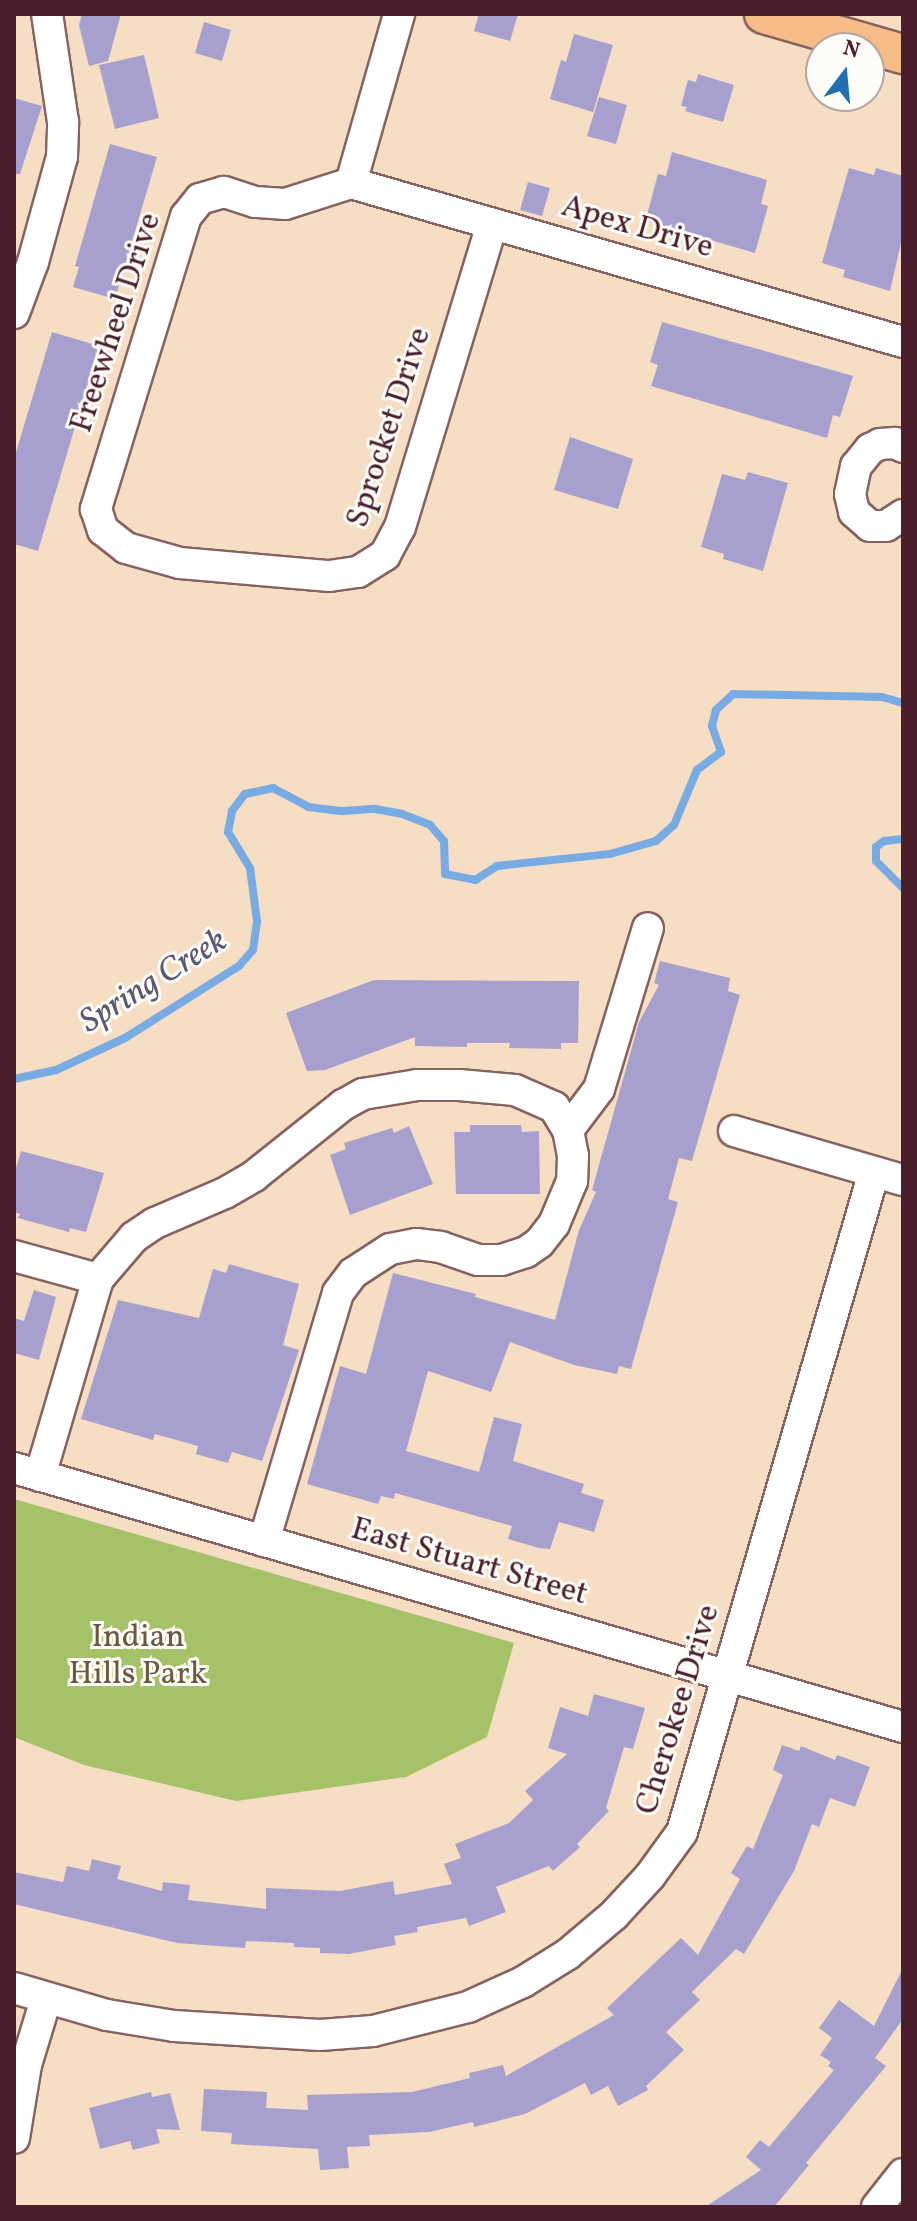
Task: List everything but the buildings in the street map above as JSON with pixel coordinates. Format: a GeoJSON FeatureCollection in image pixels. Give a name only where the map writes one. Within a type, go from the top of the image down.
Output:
{"type":"FeatureCollection","features":[{"type":"Feature","properties":{"kind":"main road"},"geometry":{"type":"LineString","coordinates":[[764,14],[903,54]]}},
{"type":"Feature","properties":{"kind":"street"},"geometry":{"type":"LineString","coordinates":[[14,313],[33,262],[62,157],[63,122],[47,14]]}},
{"type":"Feature","properties":{"kind":"street"},"geometry":{"type":"LineString","coordinates":[[351,183],[399,14]]}},
{"type":"Feature","properties":{"kind":"street","name":"Apex Drive"},"geometry":{"type":"LineString","coordinates":[[351,183],[903,342]]}},
{"type":"Feature","properties":{"kind":"street","name":"Freewheel Drive"},"geometry":{"type":"LineString","coordinates":[[103,530],[96,509],[186,216],[200,199],[224,192],[255,202],[285,204],[351,183]]}},
{"type":"Feature","properties":{"kind":"street","name":"Sprocket Drive"},"geometry":{"type":"LineString","coordinates":[[103,530],[126,548],[180,563],[223,567],[329,576],[358,572],[385,555],[400,527],[492,224]]}},
{"type":"Feature","properties":{"kind":"street"},"geometry":{"type":"LineString","coordinates":[[900,436],[862,456],[851,480],[850,494],[854,512],[870,526],[886,526],[903,515]]}},
{"type":"Feature","properties":{"kind":"street"},"geometry":{"type":"LineString","coordinates":[[568,1130],[599,1089],[648,928]]}},
{"type":"Feature","properties":{"kind":"street"},"geometry":{"type":"LineString","coordinates":[[27,1472],[98,1279],[134,1237],[155,1223],[225,1193],[254,1176],[343,1105],[363,1094],[417,1085],[515,1090],[554,1107],[568,1130],[573,1156],[572,1181],[554,1224],[526,1252],[502,1260],[478,1260],[441,1247],[416,1244],[390,1249],[353,1273],[333,1305],[264,1541]]}},
{"type":"Feature","properties":{"kind":"street"},"geometry":{"type":"LineString","coordinates":[[734,1131],[903,1180]]}},
{"type":"Feature","properties":{"kind":"street","name":"Cherokee Drive"},"geometry":{"type":"LineString","coordinates":[[14,1988],[107,2015],[174,2026],[320,2035],[418,2023],[468,2007],[523,1982],[568,1954],[614,1915],[650,1876],[682,1832],[874,1172]]}},
{"type":"Feature","properties":{"kind":"street"},"geometry":{"type":"LineString","coordinates":[[14,1256],[98,1279]]}},
{"type":"Feature","properties":{"kind":"street","name":"East Stuart Street"},"geometry":{"type":"LineString","coordinates":[[27,1472],[903,1727]]}},
{"type":"Feature","properties":{"kind":"street"},"geometry":{"type":"LineString","coordinates":[[14,2138],[26,2065],[46,1999]]}},
{"type":"Feature","properties":{"kind":"street"},"geometry":{"type":"LineString","coordinates":[[877,2207],[903,2174]]}},
{"type":"Feature","properties":{"kind":"green space","name":"Indian Hills Park"},"geometry":{"type":"Polygon","coordinates":[[[14,1499],[514,1643],[487,1737],[406,1777],[236,1801],[84,1765],[14,1737],[14,1499]]]}},
{"type":"Feature","properties":{"kind":"waterway","name":"Spring Creek"},"geometry":{"type":"LineString","coordinates":[[14,1079],[56,1070],[125,1038],[239,966],[253,950],[257,921],[250,868],[228,832],[232,811],[245,794],[273,788],[308,807],[343,811],[375,809],[402,814],[430,825],[444,841],[445,874],[475,880],[497,866],[610,854],[656,841],[674,825],[697,770],[721,752],[712,726],[716,710],[733,694],[882,697],[903,703]]}},
{"type":"Feature","properties":{"kind":"waterway","name":"Spring Creek"},"geometry":{"type":"LineString","coordinates":[[903,839],[884,841],[876,847],[876,861],[903,888]]}}]}
